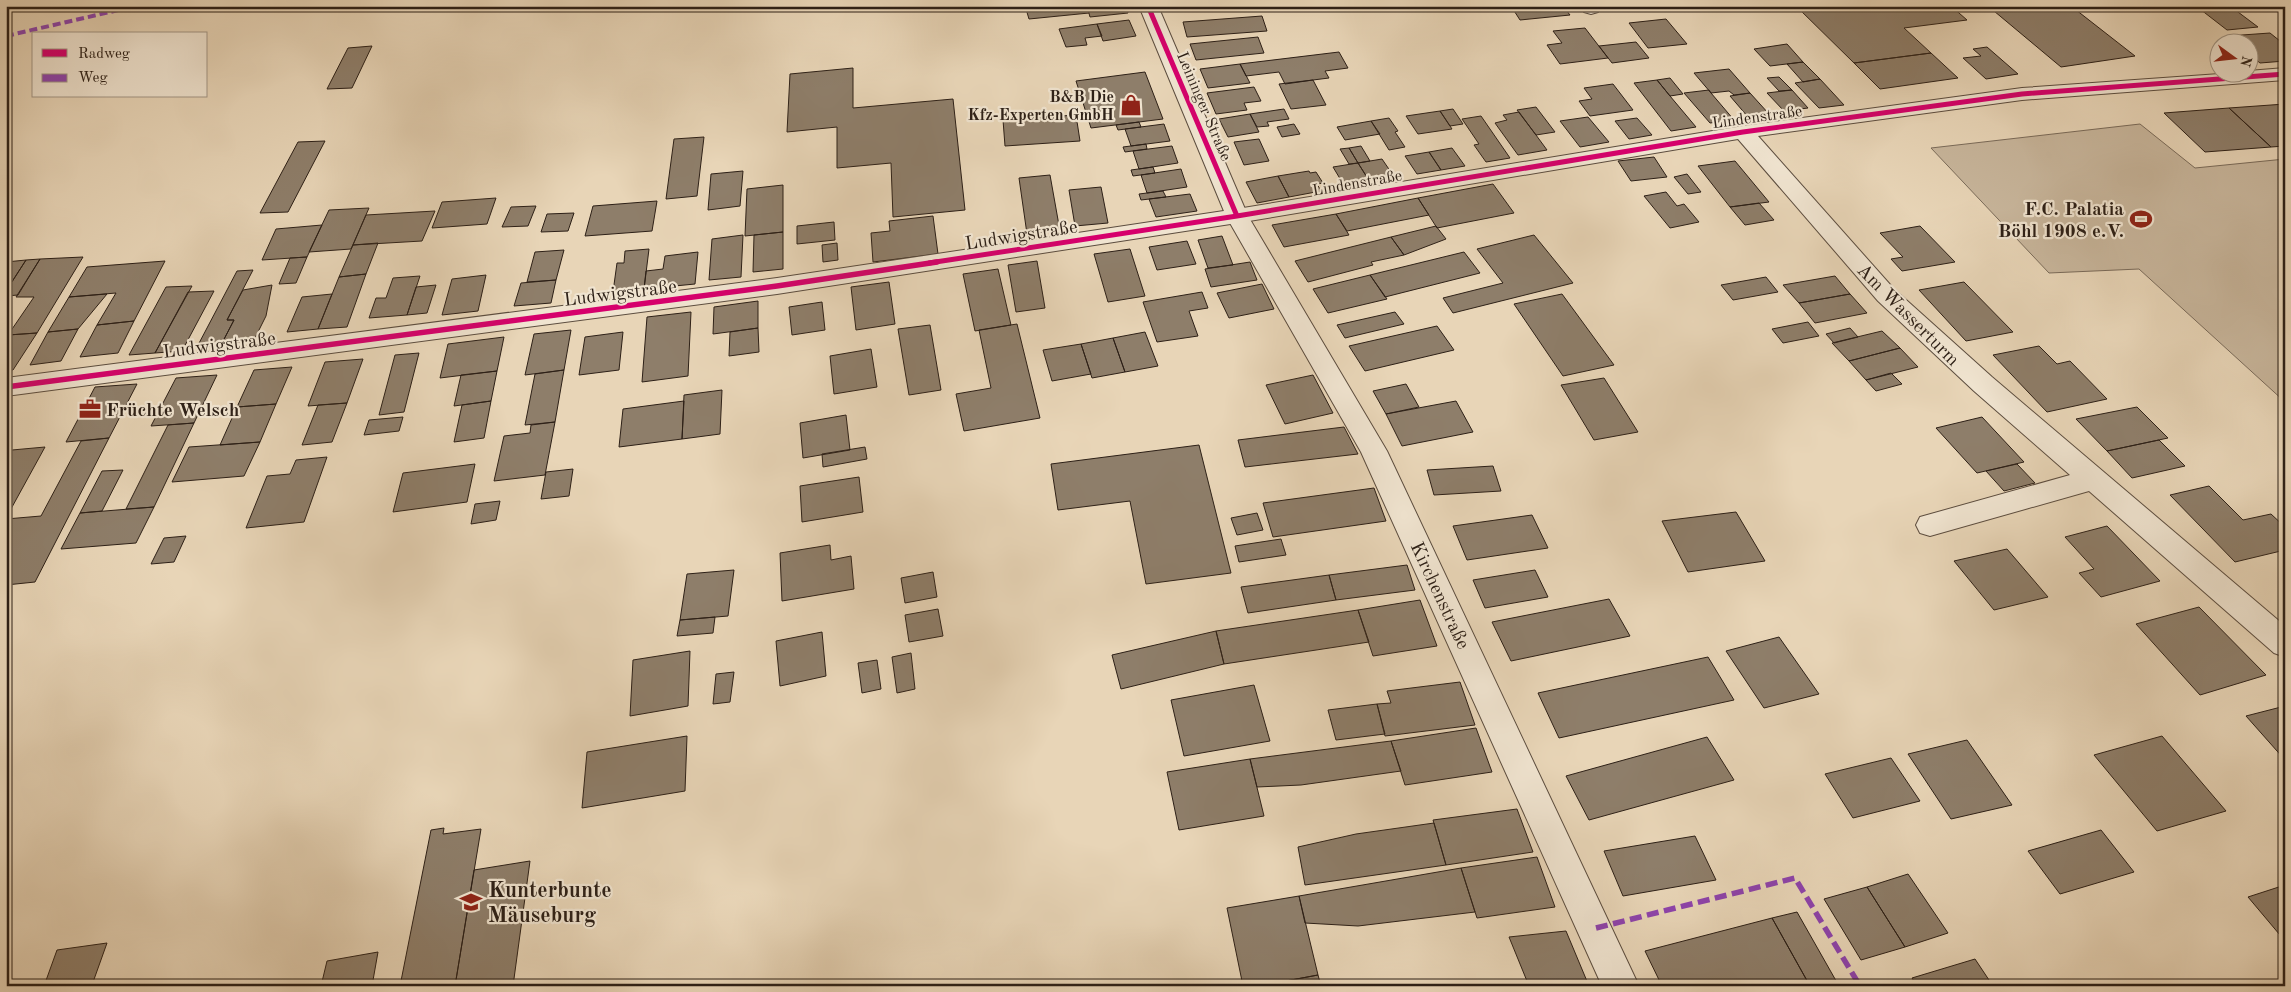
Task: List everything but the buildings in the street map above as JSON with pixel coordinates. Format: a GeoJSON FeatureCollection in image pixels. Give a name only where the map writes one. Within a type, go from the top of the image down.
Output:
{"type":"FeatureCollection","features":[{"type":"Feature","properties":{"kind":"street","name":"Leininger Straße"},"geometry":{"type":"LineString","coordinates":[[1148,6],[1236,216]]}},
{"type":"Feature","properties":{"kind":"street","name":"Lindenstraße"},"geometry":{"type":"LineString","coordinates":[[1236,216],[1742,132],[2022,94],[2285,74]]}},
{"type":"Feature","properties":{"kind":"street","name":"Am Wasserturm"},"geometry":{"type":"LineString","coordinates":[[1742,132],[1886,295],[1983,384],[2285,644]]}},
{"type":"Feature","properties":{"kind":"street","name":"Ludwigstraße"},"geometry":{"type":"LineString","coordinates":[[6,387],[777,286],[1236,216]]}},
{"type":"Feature","properties":{"kind":"street","name":"Kirchenstraße"},"geometry":{"type":"LineString","coordinates":[[1236,216],[1374,451],[1621,986]]}},
{"type":"Feature","properties":{"kind":"street"},"geometry":{"type":"LineString","coordinates":[[1930,525],[2093,479]]}},
{"type":"Feature","properties":{"kind":"shaded area","name":"F.C. Palatia Böhl 1908 e.V."},"geometry":{"type":"Polygon","coordinates":[[[2140,124],[2195,168],[2285,159],[2285,402],[2139,269],[2049,273],[1931,148],[2140,124]]]}},
{"type":"Feature","properties":{"kind":"marked path"},"geometry":{"type":"LineString","coordinates":[[6,36],[136,6]]}},
{"type":"Feature","properties":{"kind":"marked path"},"geometry":{"type":"LineString","coordinates":[[1596,928],[1795,878],[1860,986]]}},
{"type":"Feature","properties":{"kind":"cycle path"},"geometry":{"type":"LineString","coordinates":[[1148,6],[1237,216]]}},
{"type":"Feature","properties":{"kind":"cycle path"},"geometry":{"type":"LineString","coordinates":[[6,387],[777,286],[1237,216],[1743,132],[2022,94],[2285,74]]}},
{"type":"Feature","properties":{"kind":"place","name":"B&B Die Kfz-Experten GmbH"},"geometry":{"type":"Point","coordinates":[1131,105]}},
{"type":"Feature","properties":{"kind":"place","name":"F.C. Palatia Böhl 1908 e.V."},"geometry":{"type":"Point","coordinates":[2141,219]}},
{"type":"Feature","properties":{"kind":"place","name":"Früchte Welsch"},"geometry":{"type":"Point","coordinates":[90,409]}},
{"type":"Feature","properties":{"kind":"place","name":"Kunterbunte Mäuseburg"},"geometry":{"type":"Point","coordinates":[471,902]}}]}
